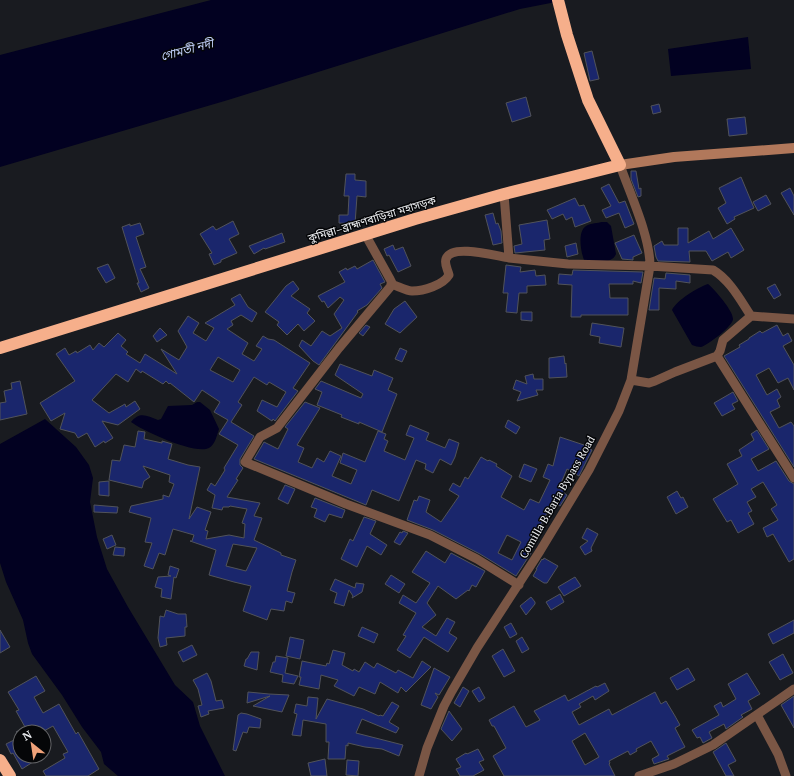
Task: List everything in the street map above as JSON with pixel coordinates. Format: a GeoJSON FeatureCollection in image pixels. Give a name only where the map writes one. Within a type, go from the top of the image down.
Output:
{"type":"FeatureCollection","features":[{"type":"Feature","properties":{"kind":"highway"},"geometry":{"type":"LineString","coordinates":[[558,0],[567,35],[588,100],[620,165]]}},
{"type":"Feature","properties":{"kind":"highway","name":"কুমিল্লা–ব্রাহ্মণবাড়িয়া মহাসড়ক"},"geometry":{"type":"LineString","coordinates":[[0,348],[365,234],[504,194],[620,165]]}},
{"type":"Feature","properties":{"kind":"highway"},"geometry":{"type":"LineString","coordinates":[[0,760],[10,776]]}},
{"type":"Feature","properties":{"kind":"street"},"geometry":{"type":"LineString","coordinates":[[620,165],[674,157],[794,148]]}},
{"type":"Feature","properties":{"kind":"street","name":"Comilla B.Baria Bypass Road"},"geometry":{"type":"LineString","coordinates":[[419,776],[427,748],[444,706],[477,648],[589,470],[620,411],[631,380],[650,259],[645,237],[620,165]]}},
{"type":"Feature","properties":{"kind":"street"},"geometry":{"type":"LineString","coordinates":[[504,194],[509,258]]}},
{"type":"Feature","properties":{"kind":"street"},"geometry":{"type":"LineString","coordinates":[[365,234],[391,284],[411,291],[425,289],[441,283],[449,275],[445,263],[447,256],[452,253],[468,251],[509,258],[568,264],[650,266],[713,270],[720,274],[727,282],[751,316]]}},
{"type":"Feature","properties":{"kind":"street"},"geometry":{"type":"LineString","coordinates":[[391,284],[389,289],[339,348],[277,428],[260,437],[245,462],[346,504],[430,535],[477,559],[518,585]]}},
{"type":"Feature","properties":{"kind":"street"},"geometry":{"type":"LineString","coordinates":[[631,380],[649,383],[717,356],[723,340],[751,316],[794,319]]}},
{"type":"Feature","properties":{"kind":"street"},"geometry":{"type":"LineString","coordinates":[[717,356],[794,478]]}},
{"type":"Feature","properties":{"kind":"street"},"geometry":{"type":"LineString","coordinates":[[639,776],[674,764],[713,745],[794,689]]}},
{"type":"Feature","properties":{"kind":"street"},"geometry":{"type":"LineString","coordinates":[[757,715],[778,754],[786,776]]}},
{"type":"Feature","properties":{"kind":"water","name":"গোমতী নদী"},"geometry":{"type":"Polygon","coordinates":[[[211,0],[566,0],[520,9],[228,100],[0,167],[0,55],[211,0]]]}},
{"type":"Feature","properties":{"kind":"water"},"geometry":{"type":"Polygon","coordinates":[[[748,37],[751,69],[671,76],[668,49],[748,37]]]}},
{"type":"Feature","properties":{"kind":"water"},"geometry":{"type":"Polygon","coordinates":[[[607,222],[611,226],[616,254],[611,260],[607,261],[584,260],[580,242],[581,233],[586,226],[607,222]]]}},
{"type":"Feature","properties":{"kind":"water"},"geometry":{"type":"Polygon","coordinates":[[[708,284],[727,305],[733,319],[729,326],[720,335],[704,346],[699,347],[692,345],[672,310],[678,302],[698,288],[708,284]]]}},
{"type":"Feature","properties":{"kind":"water"},"geometry":{"type":"Polygon","coordinates":[[[200,402],[210,410],[219,429],[217,437],[209,448],[193,448],[169,441],[146,431],[131,422],[137,416],[141,415],[158,420],[161,419],[168,406],[192,405],[200,402]]]}},
{"type":"Feature","properties":{"kind":"water"},"geometry":{"type":"Polygon","coordinates":[[[45,419],[76,447],[89,465],[93,478],[90,502],[97,537],[107,569],[175,685],[193,702],[200,726],[225,776],[118,776],[104,764],[101,752],[32,654],[23,620],[6,582],[0,563],[0,444],[45,419]]]}},
{"type":"Feature","properties":{"kind":"building"},"geometry":{"type":"Polygon","coordinates":[[[592,51],[599,79],[590,81],[584,53],[592,51]]]}},
{"type":"Feature","properties":{"kind":"building"},"geometry":{"type":"Polygon","coordinates":[[[526,97],[531,116],[512,122],[506,103],[526,97]]]}},
{"type":"Feature","properties":{"kind":"building"},"geometry":{"type":"Polygon","coordinates":[[[659,104],[661,112],[653,114],[651,106],[659,104]]]}},
{"type":"Feature","properties":{"kind":"building"},"geometry":{"type":"Polygon","coordinates":[[[745,117],[747,134],[729,136],[727,119],[745,117]]]}},
{"type":"Feature","properties":{"kind":"building"},"geometry":{"type":"Polygon","coordinates":[[[631,171],[636,171],[639,189],[641,188],[641,196],[638,197],[631,179],[631,171]]]}},
{"type":"Feature","properties":{"kind":"building"},"geometry":{"type":"Polygon","coordinates":[[[346,174],[355,174],[355,180],[366,181],[366,197],[357,196],[355,224],[339,223],[339,215],[348,215],[349,196],[344,196],[346,174]]]}},
{"type":"Feature","properties":{"kind":"building"},"geometry":{"type":"Polygon","coordinates":[[[741,177],[754,208],[734,217],[735,219],[727,224],[718,208],[726,203],[719,188],[741,177]]]}},
{"type":"Feature","properties":{"kind":"building"},"geometry":{"type":"Polygon","coordinates":[[[609,184],[619,203],[625,201],[634,224],[625,228],[619,213],[606,218],[602,210],[611,206],[601,188],[609,184]]]}},
{"type":"Feature","properties":{"kind":"building"},"geometry":{"type":"Polygon","coordinates":[[[790,188],[794,196],[794,215],[781,193],[790,188]]]}},
{"type":"Feature","properties":{"kind":"building"},"geometry":{"type":"Polygon","coordinates":[[[766,195],[771,204],[758,211],[753,202],[766,195]]]}},
{"type":"Feature","properties":{"kind":"building"},"geometry":{"type":"Polygon","coordinates":[[[575,198],[579,206],[584,205],[591,221],[575,227],[572,217],[566,220],[563,214],[552,219],[547,210],[575,198]]]}},
{"type":"Feature","properties":{"kind":"building"},"geometry":{"type":"Polygon","coordinates":[[[493,213],[496,224],[498,223],[501,231],[502,243],[493,245],[485,215],[493,213]]]}},
{"type":"Feature","properties":{"kind":"building"},"geometry":{"type":"Polygon","coordinates":[[[547,220],[550,239],[544,240],[545,250],[515,253],[514,246],[522,244],[519,225],[547,220]]]}},
{"type":"Feature","properties":{"kind":"building"},"geometry":{"type":"Polygon","coordinates":[[[233,221],[239,234],[229,239],[237,253],[214,265],[209,254],[212,253],[200,234],[213,226],[216,230],[233,221]]]}},
{"type":"Feature","properties":{"kind":"building"},"geometry":{"type":"Polygon","coordinates":[[[140,223],[144,234],[136,237],[146,267],[140,269],[149,288],[141,292],[137,283],[139,283],[122,227],[140,223]]]}},
{"type":"Feature","properties":{"kind":"building"},"geometry":{"type":"Polygon","coordinates":[[[678,228],[688,228],[688,243],[709,231],[713,239],[731,228],[744,250],[731,258],[728,252],[712,261],[706,251],[689,251],[690,262],[658,261],[654,246],[662,241],[664,245],[678,245],[678,228]]]}},
{"type":"Feature","properties":{"kind":"building"},"geometry":{"type":"Polygon","coordinates":[[[282,233],[285,242],[265,249],[264,248],[254,254],[249,246],[282,233]]]}},
{"type":"Feature","properties":{"kind":"building"},"geometry":{"type":"Polygon","coordinates":[[[634,235],[642,253],[633,257],[633,260],[622,259],[615,243],[634,235]]]}},
{"type":"Feature","properties":{"kind":"building"},"geometry":{"type":"Polygon","coordinates":[[[576,243],[578,254],[567,257],[565,246],[576,243]]]}},
{"type":"Feature","properties":{"kind":"building"},"geometry":{"type":"Polygon","coordinates":[[[393,245],[395,250],[403,247],[411,266],[398,272],[384,249],[393,245]]]}},
{"type":"Feature","properties":{"kind":"building"},"geometry":{"type":"Polygon","coordinates":[[[373,260],[385,282],[380,284],[382,288],[367,305],[357,311],[358,312],[319,365],[313,361],[299,346],[302,340],[311,346],[322,331],[330,336],[342,328],[334,314],[344,300],[340,297],[328,308],[324,301],[322,302],[318,296],[345,282],[339,272],[346,268],[347,270],[355,266],[357,269],[373,260]]]}},
{"type":"Feature","properties":{"kind":"building"},"geometry":{"type":"Polygon","coordinates":[[[108,264],[115,278],[106,283],[97,268],[108,264]]]}},
{"type":"Feature","properties":{"kind":"building"},"geometry":{"type":"Polygon","coordinates":[[[506,265],[521,267],[520,272],[535,270],[536,276],[545,275],[546,285],[527,286],[527,293],[519,293],[517,313],[506,312],[508,293],[503,293],[506,265]]]}},
{"type":"Feature","properties":{"kind":"building"},"geometry":{"type":"Polygon","coordinates":[[[573,270],[643,272],[641,283],[633,281],[633,284],[609,284],[610,298],[628,298],[628,315],[581,315],[581,317],[571,317],[572,285],[558,284],[559,274],[572,275],[573,270]]]}},
{"type":"Feature","properties":{"kind":"building"},"geometry":{"type":"Polygon","coordinates":[[[666,273],[690,275],[690,283],[676,281],[676,289],[659,288],[659,310],[649,310],[654,278],[665,279],[666,273]]]}},
{"type":"Feature","properties":{"kind":"building"},"geometry":{"type":"Polygon","coordinates":[[[293,281],[299,289],[291,296],[310,309],[307,313],[315,321],[304,331],[298,324],[287,335],[277,325],[279,322],[265,312],[286,286],[293,281]]]}},
{"type":"Feature","properties":{"kind":"building"},"geometry":{"type":"Polygon","coordinates":[[[775,284],[781,295],[774,299],[767,288],[775,284]]]}},
{"type":"Feature","properties":{"kind":"building"},"geometry":{"type":"Polygon","coordinates":[[[240,294],[248,307],[257,313],[252,322],[241,315],[231,321],[233,325],[227,329],[248,343],[242,354],[254,361],[262,349],[256,346],[263,336],[274,340],[310,363],[293,388],[298,391],[275,421],[273,419],[272,421],[257,411],[262,400],[277,407],[286,392],[269,382],[267,385],[254,377],[238,402],[242,405],[231,422],[254,436],[240,459],[240,465],[243,468],[236,479],[238,480],[227,497],[260,503],[254,516],[262,518],[254,540],[281,553],[281,555],[296,560],[287,591],[295,593],[292,603],[286,601],[284,611],[271,609],[267,620],[243,611],[251,586],[209,575],[216,550],[190,541],[192,541],[194,535],[173,529],[165,555],[159,553],[153,569],[144,566],[152,543],[145,542],[151,518],[129,512],[131,506],[163,499],[163,495],[169,497],[174,484],[169,482],[170,475],[143,466],[150,477],[144,481],[142,488],[109,480],[112,460],[120,461],[124,445],[135,447],[138,431],[145,432],[144,439],[172,444],[168,459],[200,467],[189,519],[197,507],[211,512],[205,530],[208,531],[206,539],[229,535],[244,538],[245,524],[242,523],[247,509],[230,506],[223,507],[222,510],[212,508],[215,495],[207,490],[211,483],[215,486],[238,445],[219,434],[228,420],[214,412],[220,402],[202,390],[194,402],[170,383],[169,384],[166,381],[163,384],[136,369],[128,382],[116,374],[92,400],[109,413],[125,404],[126,407],[135,401],[140,409],[118,425],[102,421],[113,438],[105,443],[104,441],[95,447],[87,433],[78,438],[75,433],[60,429],[65,413],[51,421],[40,403],[75,381],[56,354],[65,348],[69,355],[76,351],[77,353],[90,345],[93,350],[99,343],[104,347],[118,333],[126,340],[121,346],[128,352],[126,354],[140,363],[145,354],[177,374],[161,349],[179,360],[187,347],[178,331],[188,316],[199,323],[193,333],[206,341],[214,328],[205,323],[235,305],[231,299],[240,294]],[[218,357],[210,370],[233,382],[240,370],[218,357]],[[233,544],[226,566],[246,571],[257,548],[233,544]]]}},
{"type":"Feature","properties":{"kind":"building"},"geometry":{"type":"Polygon","coordinates":[[[405,301],[417,317],[400,333],[385,324],[394,309],[405,301]]]}},
{"type":"Feature","properties":{"kind":"building"},"geometry":{"type":"Polygon","coordinates":[[[521,312],[532,312],[532,321],[521,320],[521,312]]]}},
{"type":"Feature","properties":{"kind":"building"},"geometry":{"type":"Polygon","coordinates":[[[592,323],[624,328],[621,347],[599,343],[600,337],[590,335],[592,323]]]}},
{"type":"Feature","properties":{"kind":"building"},"geometry":{"type":"Polygon","coordinates":[[[366,325],[370,327],[363,336],[359,333],[366,325]]]}},
{"type":"Feature","properties":{"kind":"building"},"geometry":{"type":"Polygon","coordinates":[[[777,325],[783,336],[788,333],[792,341],[783,346],[794,365],[794,390],[788,378],[778,383],[769,368],[756,375],[767,395],[777,389],[781,397],[777,400],[780,407],[770,412],[779,428],[791,422],[794,426],[794,467],[724,356],[740,347],[739,345],[760,331],[762,333],[777,325]]]}},
{"type":"Feature","properties":{"kind":"building"},"geometry":{"type":"Polygon","coordinates":[[[160,328],[167,335],[157,342],[153,336],[160,328]]]}},
{"type":"Feature","properties":{"kind":"building"},"geometry":{"type":"Polygon","coordinates":[[[400,348],[407,351],[402,362],[395,359],[400,348]]]}},
{"type":"Feature","properties":{"kind":"building"},"geometry":{"type":"Polygon","coordinates":[[[564,356],[567,377],[549,378],[549,358],[564,356]]]}},
{"type":"Feature","properties":{"kind":"building"},"geometry":{"type":"Polygon","coordinates":[[[340,364],[372,376],[374,370],[393,378],[388,390],[397,394],[382,432],[359,422],[359,424],[341,417],[342,415],[317,405],[322,392],[315,389],[321,381],[361,398],[363,394],[335,375],[340,364]]]}},
{"type":"Feature","properties":{"kind":"building"},"geometry":{"type":"Polygon","coordinates":[[[533,374],[534,379],[543,379],[543,390],[536,390],[538,395],[517,401],[521,392],[513,389],[516,380],[527,384],[525,376],[533,374]]]}},
{"type":"Feature","properties":{"kind":"building"},"geometry":{"type":"Polygon","coordinates":[[[20,381],[27,414],[0,420],[0,403],[6,402],[4,391],[12,389],[11,383],[20,381]]]}},
{"type":"Feature","properties":{"kind":"building"},"geometry":{"type":"Polygon","coordinates":[[[733,392],[738,401],[732,404],[735,409],[722,416],[714,403],[733,392]]]}},
{"type":"Feature","properties":{"kind":"building"},"geometry":{"type":"Polygon","coordinates":[[[305,402],[320,408],[297,445],[304,448],[298,462],[312,468],[317,458],[324,462],[330,451],[341,456],[332,476],[351,484],[357,470],[340,463],[343,453],[365,462],[378,431],[386,434],[384,439],[388,441],[384,451],[405,460],[414,438],[406,435],[410,425],[429,433],[426,440],[445,448],[449,439],[459,443],[455,457],[451,465],[440,459],[433,473],[425,469],[426,464],[416,460],[399,501],[372,490],[366,505],[254,459],[264,442],[278,449],[288,429],[285,427],[305,402]]]}},
{"type":"Feature","properties":{"kind":"building"},"geometry":{"type":"Polygon","coordinates":[[[508,420],[520,427],[516,434],[505,427],[508,420]]]}},
{"type":"Feature","properties":{"kind":"building"},"geometry":{"type":"Polygon","coordinates":[[[757,430],[769,449],[751,459],[758,471],[776,461],[789,481],[794,484],[794,559],[789,562],[773,534],[767,537],[763,528],[778,520],[771,509],[777,505],[763,482],[751,489],[756,497],[747,502],[752,511],[748,513],[754,524],[738,533],[731,520],[727,522],[713,499],[738,484],[727,464],[742,456],[739,450],[754,440],[751,434],[757,430]]]}},
{"type":"Feature","properties":{"kind":"building"},"geometry":{"type":"Polygon","coordinates":[[[560,437],[584,445],[592,450],[579,476],[567,469],[559,488],[565,491],[564,493],[567,495],[560,506],[553,502],[541,524],[545,526],[531,553],[516,576],[480,554],[433,530],[407,520],[414,500],[417,501],[419,496],[430,500],[426,512],[441,522],[459,496],[449,490],[453,483],[460,487],[465,477],[468,479],[481,457],[497,464],[496,466],[512,476],[501,497],[524,510],[530,499],[539,503],[550,480],[543,477],[548,464],[553,466],[560,437]],[[507,535],[498,553],[512,560],[521,542],[507,535]]]}},
{"type":"Feature","properties":{"kind":"building"},"geometry":{"type":"Polygon","coordinates":[[[524,464],[537,469],[531,482],[519,477],[524,464]]]}},
{"type":"Feature","properties":{"kind":"building"},"geometry":{"type":"Polygon","coordinates":[[[109,481],[109,496],[99,495],[99,482],[109,481]]]}},
{"type":"Feature","properties":{"kind":"building"},"geometry":{"type":"Polygon","coordinates":[[[285,485],[295,489],[288,504],[278,499],[285,485]]]}},
{"type":"Feature","properties":{"kind":"building"},"geometry":{"type":"Polygon","coordinates":[[[677,491],[681,498],[683,497],[688,507],[676,514],[667,497],[677,491]]]}},
{"type":"Feature","properties":{"kind":"building"},"geometry":{"type":"Polygon","coordinates":[[[315,498],[345,510],[342,518],[329,514],[325,522],[314,517],[317,509],[311,507],[315,498]]]}},
{"type":"Feature","properties":{"kind":"building"},"geometry":{"type":"Polygon","coordinates":[[[94,505],[118,507],[117,513],[94,512],[94,505]]]}},
{"type":"Feature","properties":{"kind":"building"},"geometry":{"type":"Polygon","coordinates":[[[364,517],[376,521],[370,534],[387,545],[381,555],[367,546],[357,567],[341,559],[350,539],[353,541],[364,517]]]}},
{"type":"Feature","properties":{"kind":"building"},"geometry":{"type":"Polygon","coordinates":[[[587,528],[598,534],[591,548],[592,551],[585,555],[580,547],[588,541],[582,538],[587,528]]]}},
{"type":"Feature","properties":{"kind":"building"},"geometry":{"type":"Polygon","coordinates":[[[403,531],[408,533],[400,545],[394,542],[400,532],[402,533],[403,531]]]}},
{"type":"Feature","properties":{"kind":"building"},"geometry":{"type":"Polygon","coordinates":[[[112,535],[116,545],[107,549],[103,539],[112,535]]]}},
{"type":"Feature","properties":{"kind":"building"},"geometry":{"type":"Polygon","coordinates":[[[115,547],[125,548],[124,556],[113,555],[115,547]]]}},
{"type":"Feature","properties":{"kind":"building"},"geometry":{"type":"Polygon","coordinates":[[[426,551],[445,563],[451,553],[485,571],[476,587],[472,585],[469,591],[468,590],[456,599],[438,586],[427,603],[436,615],[422,627],[436,636],[447,618],[455,622],[449,633],[457,638],[448,652],[424,637],[410,658],[397,650],[406,636],[403,635],[416,613],[399,603],[403,595],[416,603],[430,583],[412,572],[426,551]]]}},
{"type":"Feature","properties":{"kind":"building"},"geometry":{"type":"Polygon","coordinates":[[[544,558],[558,566],[547,583],[544,583],[533,576],[544,558]]]}},
{"type":"Feature","properties":{"kind":"building"},"geometry":{"type":"Polygon","coordinates":[[[170,566],[179,569],[176,578],[174,577],[171,599],[161,597],[162,589],[155,587],[158,577],[171,576],[168,575],[170,566]]]}},
{"type":"Feature","properties":{"kind":"building"},"geometry":{"type":"Polygon","coordinates":[[[391,575],[405,584],[399,593],[385,584],[391,575]]]}},
{"type":"Feature","properties":{"kind":"building"},"geometry":{"type":"Polygon","coordinates":[[[575,577],[581,586],[564,596],[558,587],[575,577]]]}},
{"type":"Feature","properties":{"kind":"building"},"geometry":{"type":"Polygon","coordinates":[[[335,579],[355,588],[356,583],[364,584],[362,592],[352,598],[353,596],[349,590],[344,606],[334,603],[337,593],[330,590],[335,579]]]}},
{"type":"Feature","properties":{"kind":"building"},"geometry":{"type":"Polygon","coordinates":[[[560,594],[564,602],[551,610],[546,602],[560,594]]]}},
{"type":"Feature","properties":{"kind":"building"},"geometry":{"type":"Polygon","coordinates":[[[531,597],[535,604],[526,615],[520,606],[531,597]]]}},
{"type":"Feature","properties":{"kind":"building"},"geometry":{"type":"Polygon","coordinates":[[[166,610],[178,614],[186,614],[187,627],[185,627],[185,636],[166,638],[167,645],[160,647],[158,638],[160,616],[164,617],[166,610]]]}},
{"type":"Feature","properties":{"kind":"building"},"geometry":{"type":"Polygon","coordinates":[[[794,620],[794,633],[773,644],[768,634],[794,620]]]}},
{"type":"Feature","properties":{"kind":"building"},"geometry":{"type":"Polygon","coordinates":[[[511,623],[517,634],[510,638],[504,627],[511,623]]]}},
{"type":"Feature","properties":{"kind":"building"},"geometry":{"type":"Polygon","coordinates":[[[362,627],[378,634],[374,643],[358,636],[362,627]]]}},
{"type":"Feature","properties":{"kind":"building"},"geometry":{"type":"Polygon","coordinates":[[[0,630],[10,647],[0,653],[0,630]]]}},
{"type":"Feature","properties":{"kind":"building"},"geometry":{"type":"Polygon","coordinates":[[[290,637],[304,640],[300,659],[286,656],[290,637]]]}},
{"type":"Feature","properties":{"kind":"building"},"geometry":{"type":"Polygon","coordinates":[[[522,637],[529,649],[522,653],[516,641],[522,637]]]}},
{"type":"Feature","properties":{"kind":"building"},"geometry":{"type":"Polygon","coordinates":[[[192,645],[197,655],[183,662],[178,652],[192,645]]]}},
{"type":"Feature","properties":{"kind":"building"},"geometry":{"type":"Polygon","coordinates":[[[503,649],[515,671],[504,677],[492,656],[503,649]]]}},
{"type":"Feature","properties":{"kind":"building"},"geometry":{"type":"Polygon","coordinates":[[[333,650],[345,653],[342,665],[353,671],[354,669],[359,672],[365,662],[374,668],[377,663],[396,673],[398,670],[413,678],[422,661],[431,667],[406,692],[401,687],[398,693],[380,682],[375,694],[359,687],[354,696],[334,686],[338,680],[321,675],[319,689],[299,685],[302,661],[326,666],[327,663],[329,664],[333,650]]]}},
{"type":"Feature","properties":{"kind":"building"},"geometry":{"type":"Polygon","coordinates":[[[251,652],[259,652],[257,670],[244,666],[246,659],[251,652]]]}},
{"type":"Feature","properties":{"kind":"building"},"geometry":{"type":"Polygon","coordinates":[[[783,654],[793,673],[780,680],[769,662],[783,654]]]}},
{"type":"Feature","properties":{"kind":"building"},"geometry":{"type":"Polygon","coordinates":[[[276,656],[288,658],[285,673],[298,676],[294,684],[282,682],[283,675],[270,672],[276,656]]]}},
{"type":"Feature","properties":{"kind":"building"},"geometry":{"type":"Polygon","coordinates":[[[434,668],[450,677],[439,695],[435,693],[438,697],[431,709],[421,705],[434,668]]]}},
{"type":"Feature","properties":{"kind":"building"},"geometry":{"type":"Polygon","coordinates":[[[688,668],[695,680],[677,690],[670,678],[688,668]]]}},
{"type":"Feature","properties":{"kind":"building"},"geometry":{"type":"Polygon","coordinates":[[[207,673],[211,681],[216,701],[222,700],[224,708],[208,711],[209,714],[201,717],[198,706],[202,705],[198,689],[193,680],[207,673]]]}},
{"type":"Feature","properties":{"kind":"building"},"geometry":{"type":"Polygon","coordinates":[[[747,673],[760,694],[748,701],[752,709],[741,715],[743,717],[726,729],[724,724],[709,732],[712,738],[703,743],[700,737],[697,738],[692,730],[719,715],[714,706],[721,702],[723,707],[736,699],[728,684],[747,673]]]}},
{"type":"Feature","properties":{"kind":"building"},"geometry":{"type":"Polygon","coordinates":[[[36,676],[45,691],[34,697],[43,713],[59,704],[76,734],[78,732],[99,769],[88,776],[46,776],[43,771],[65,758],[63,754],[68,752],[52,727],[52,724],[23,724],[16,711],[19,710],[8,692],[36,676]]]}},
{"type":"Feature","properties":{"kind":"building"},"geometry":{"type":"Polygon","coordinates":[[[605,683],[609,691],[595,700],[593,696],[579,704],[581,707],[572,712],[579,725],[609,709],[612,715],[655,692],[661,704],[666,701],[680,725],[675,728],[685,747],[667,756],[669,759],[654,764],[652,759],[659,755],[651,741],[636,749],[637,751],[630,755],[628,751],[609,761],[615,776],[504,776],[493,756],[506,748],[489,720],[514,706],[526,727],[540,720],[534,711],[565,695],[568,701],[596,686],[597,687],[605,683]],[[585,733],[572,741],[585,765],[599,757],[585,733]]]}},
{"type":"Feature","properties":{"kind":"building"},"geometry":{"type":"Polygon","coordinates":[[[463,687],[469,691],[460,707],[454,703],[463,687]]]}},
{"type":"Feature","properties":{"kind":"building"},"geometry":{"type":"Polygon","coordinates":[[[479,687],[485,698],[479,702],[472,691],[479,687]]]}},
{"type":"Feature","properties":{"kind":"building"},"geometry":{"type":"Polygon","coordinates":[[[248,692],[289,695],[282,712],[253,706],[270,696],[247,703],[248,692]]]}},
{"type":"Feature","properties":{"kind":"building"},"geometry":{"type":"Polygon","coordinates":[[[794,696],[794,728],[781,705],[794,696]]]}},
{"type":"Feature","properties":{"kind":"building"},"geometry":{"type":"Polygon","coordinates":[[[308,697],[318,698],[316,719],[327,699],[363,709],[379,716],[383,716],[392,702],[399,706],[389,722],[399,728],[396,733],[362,719],[356,733],[403,745],[399,756],[382,749],[348,743],[348,746],[346,745],[345,759],[328,759],[329,742],[326,742],[326,724],[303,720],[301,736],[292,735],[297,714],[294,713],[296,704],[307,706],[308,697]]]}},
{"type":"Feature","properties":{"kind":"building"},"geometry":{"type":"Polygon","coordinates":[[[449,711],[462,729],[452,741],[441,729],[449,711]]]}},
{"type":"Feature","properties":{"kind":"building"},"geometry":{"type":"Polygon","coordinates":[[[241,713],[261,719],[260,728],[249,727],[247,733],[243,732],[236,751],[233,750],[238,715],[241,713]]]}},
{"type":"Feature","properties":{"kind":"building"},"geometry":{"type":"Polygon","coordinates":[[[12,741],[12,754],[11,754],[6,744],[12,741]]]}},
{"type":"Feature","properties":{"kind":"building"},"geometry":{"type":"Polygon","coordinates":[[[726,743],[736,761],[728,765],[734,776],[726,776],[713,752],[726,743]]]}},
{"type":"Feature","properties":{"kind":"building"},"geometry":{"type":"Polygon","coordinates":[[[478,749],[484,760],[479,762],[484,770],[473,776],[460,776],[456,769],[461,767],[456,759],[466,753],[467,754],[478,749]]]}},
{"type":"Feature","properties":{"kind":"building"},"geometry":{"type":"Polygon","coordinates":[[[325,759],[327,776],[311,776],[308,763],[325,759]]]}},
{"type":"Feature","properties":{"kind":"building"},"geometry":{"type":"Polygon","coordinates":[[[347,760],[359,761],[358,776],[346,775],[347,760]]]}},
{"type":"Feature","properties":{"kind":"building"},"geometry":{"type":"Polygon","coordinates":[[[19,764],[30,764],[22,769],[19,764]]]}}]}
